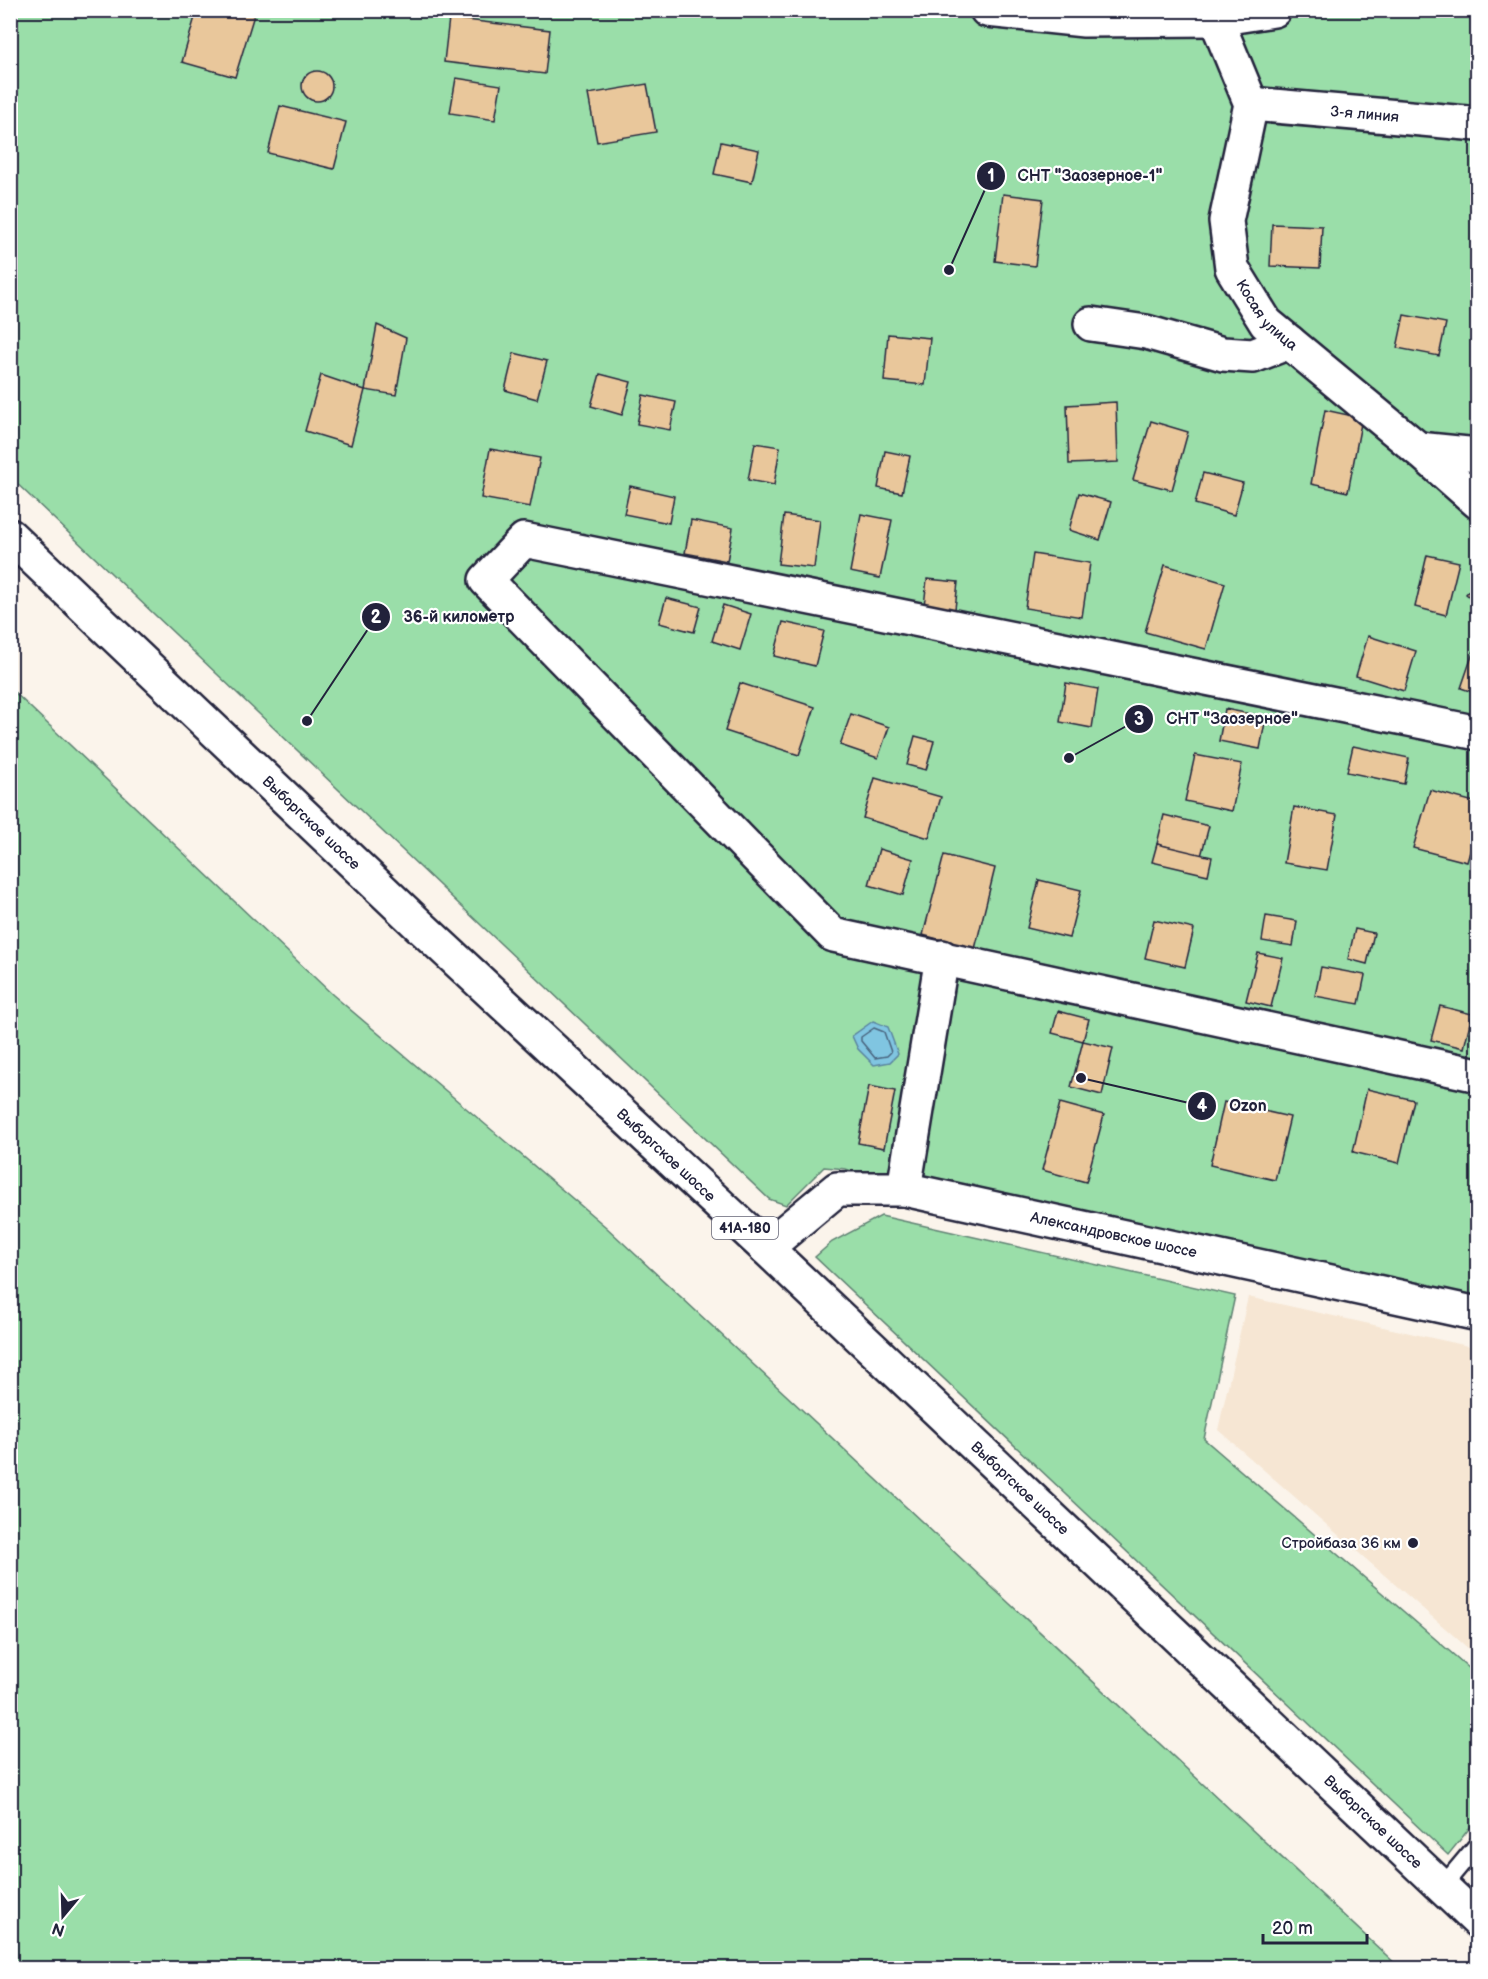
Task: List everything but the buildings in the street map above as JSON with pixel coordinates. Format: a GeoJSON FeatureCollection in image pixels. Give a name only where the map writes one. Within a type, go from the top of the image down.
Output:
{"type":"FeatureCollection","features":[{"type":"Feature","properties":{"kind":"street"},"geometry":{"type":"LineString","coordinates":[[987,10],[1216,19],[1274,10]]}},
{"type":"Feature","properties":{"kind":"street"},"geometry":{"type":"LineString","coordinates":[[1216,19],[1251,104]]}},
{"type":"Feature","properties":{"kind":"street","name":"3-я линия"},"geometry":{"type":"LineString","coordinates":[[1251,104],[1478,124]]}},
{"type":"Feature","properties":{"kind":"street","name":"Косая улица"},"geometry":{"type":"LineString","coordinates":[[1251,104],[1226,221],[1232,268],[1266,323],[1478,502]]}},
{"type":"Feature","properties":{"kind":"street"},"geometry":{"type":"LineString","coordinates":[[1091,324],[1146,332],[1223,354],[1253,356],[1289,342]]}},
{"type":"Feature","properties":{"kind":"street"},"geometry":{"type":"LineString","coordinates":[[1418,449],[1478,455]]}},
{"type":"Feature","properties":{"kind":"street","name":"Выборгское шоссе"},"geometry":{"type":"LineString","coordinates":[[10,536],[413,920],[766,1248],[1478,1921]]}},
{"type":"Feature","properties":{"kind":"street"},"geometry":{"type":"LineString","coordinates":[[1478,733],[524,540],[486,580],[833,935],[1478,1075]]}},
{"type":"Feature","properties":{"kind":"street"},"geometry":{"type":"LineString","coordinates":[[904,1189],[942,957]]}},
{"type":"Feature","properties":{"kind":"street","name":"Александровское шоссе"},"geometry":{"type":"LineString","coordinates":[[766,1248],[837,1189],[904,1189],[1478,1314]]}},
{"type":"Feature","properties":{"kind":"lane"},"geometry":{"type":"LineString","coordinates":[[1442,1887],[1478,1844]]}},
{"type":"Feature","properties":{"kind":"shaded area","name":"Стройбаза 36 км"},"geometry":{"type":"Polygon","coordinates":[[[1248,1297],[1477,1348],[1477,1656],[1218,1430],[1248,1297]]]}},
{"type":"Feature","properties":{"kind":"green space"},"geometry":{"type":"Polygon","coordinates":[[[10,11],[1477,11],[1477,1314],[899,1189],[846,1169],[824,1167],[786,1205],[769,1199],[11,478],[10,11]],[[862,1030],[852,1036],[890,1062],[862,1030]]]}},
{"type":"Feature","properties":{"kind":"green space"},"geometry":{"type":"Polygon","coordinates":[[[10,688],[333,995],[606,1227],[1400,1968],[11,1968],[10,688]]]}},
{"type":"Feature","properties":{"kind":"green space"},"geometry":{"type":"Polygon","coordinates":[[[881,1216],[1235,1296],[1204,1439],[1477,1675],[1477,1819],[1448,1855],[815,1257],[832,1242],[881,1216]]]}},
{"type":"Feature","properties":{"kind":"water"},"geometry":{"type":"Polygon","coordinates":[[[873,1021],[888,1027],[898,1054],[890,1062],[874,1065],[858,1049],[852,1036],[873,1021]]]}},
{"type":"Feature","properties":{"kind":"place","name":"СНТ \"Заозерное-1\""},"geometry":{"type":"Point","coordinates":[949,270]}},
{"type":"Feature","properties":{"kind":"place","name":"36-й километр"},"geometry":{"type":"Point","coordinates":[307,721]}},
{"type":"Feature","properties":{"kind":"place","name":"СНТ \"Заозерное\""},"geometry":{"type":"Point","coordinates":[1069,758]}},
{"type":"Feature","properties":{"kind":"place","name":"Ozon"},"geometry":{"type":"Point","coordinates":[1081,1078]}},
{"type":"Feature","properties":{"kind":"place","name":"Стройбаза 36 км"},"geometry":{"type":"Point","coordinates":[1413,1543]}}]}
